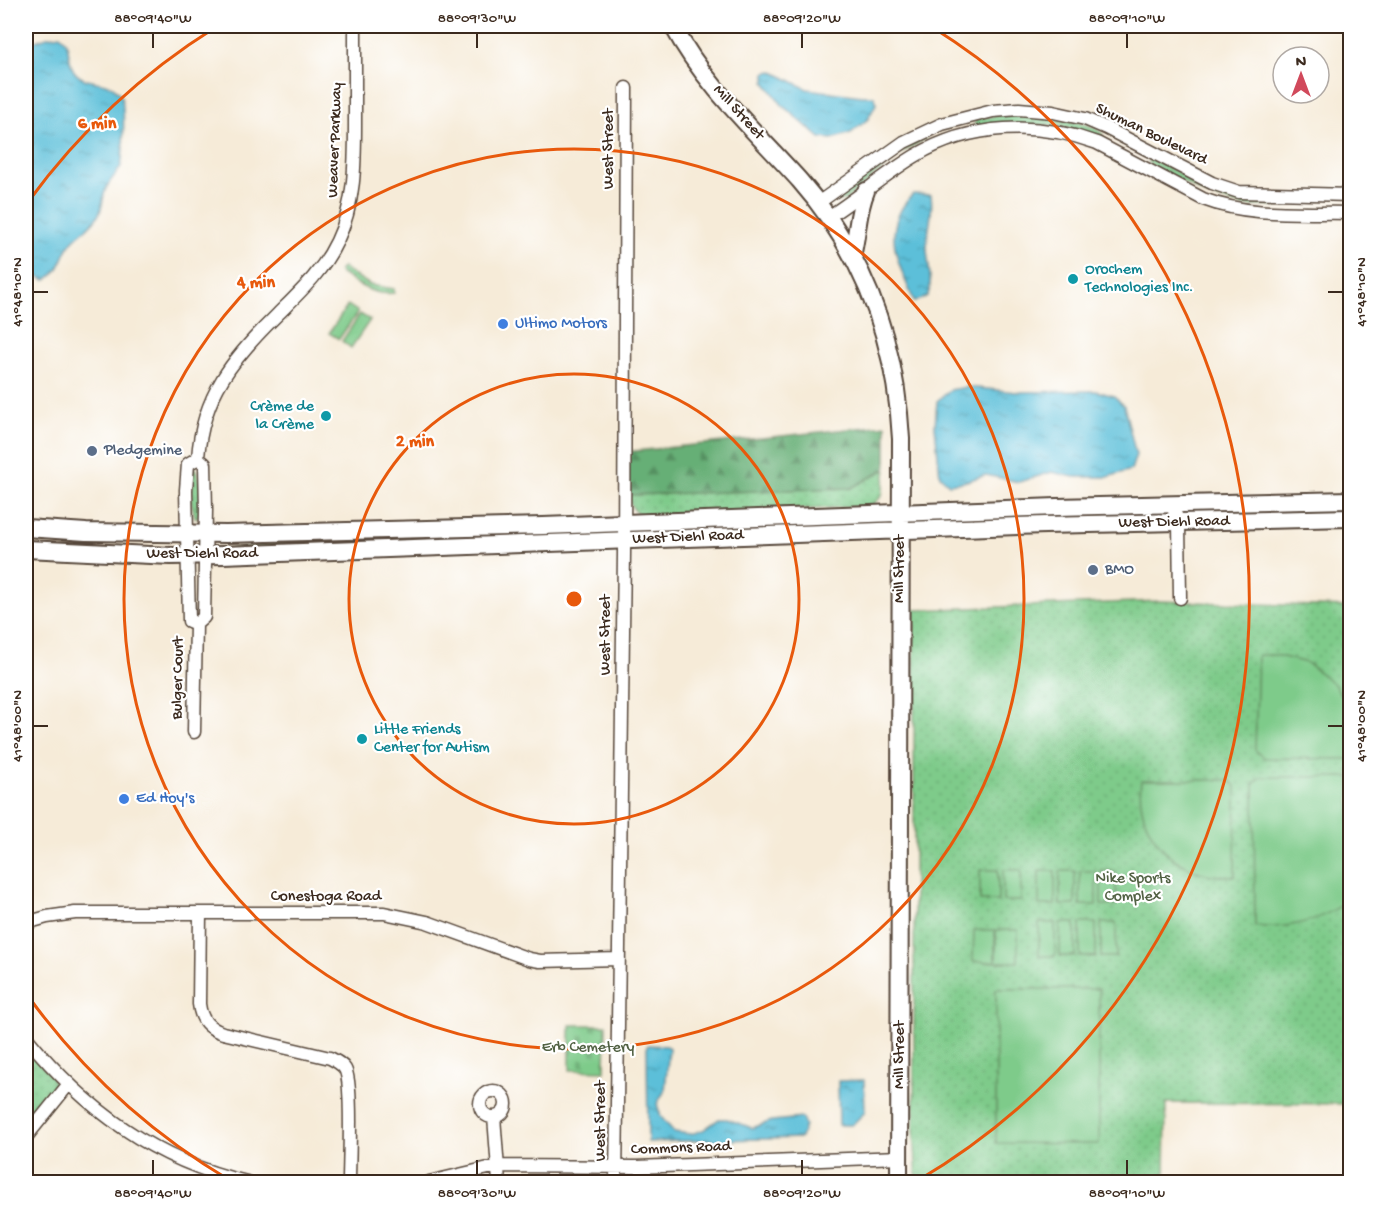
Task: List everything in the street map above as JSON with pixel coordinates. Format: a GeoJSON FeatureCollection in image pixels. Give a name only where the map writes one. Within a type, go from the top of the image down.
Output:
{"type":"FeatureCollection","features":[{"type":"Feature","properties":{"kind":"street","name":"Weaver Parkway"},"geometry":{"type":"LineString","coordinates":[[198,458],[204,418],[222,377],[247,345],[316,275],[336,243],[346,219],[354,169],[356,26]]}},
{"type":"Feature","properties":{"kind":"street","name":"Mill Street"},"geometry":{"type":"LineString","coordinates":[[673,26],[724,100],[823,210],[852,256],[873,300],[890,350],[901,439],[899,1182]]}},
{"type":"Feature","properties":{"kind":"street","name":"West Street"},"geometry":{"type":"LineString","coordinates":[[616,1182],[626,88]]}},
{"type":"Feature","properties":{"kind":"street","name":"Shuman Boulevard"},"geometry":{"type":"LineString","coordinates":[[823,210],[904,141],[932,128],[977,114],[1019,109],[1053,112],[1085,120],[1114,132],[1212,183],[1239,192],[1350,195]]}},
{"type":"Feature","properties":{"kind":"street","name":"Shuman Boulevard"},"geometry":{"type":"LineString","coordinates":[[823,210],[866,191],[915,156],[948,140],[973,133],[1031,128],[1079,136],[1097,143],[1220,206],[1266,212],[1350,213]]}},
{"type":"Feature","properties":{"kind":"street"},"geometry":{"type":"LineString","coordinates":[[852,256],[857,238],[857,218],[866,191]]}},
{"type":"Feature","properties":{"kind":"street","name":"Weaver Parkway"},"geometry":{"type":"LineString","coordinates":[[198,458],[205,464],[205,534]]}},
{"type":"Feature","properties":{"kind":"street","name":"Weaver Parkway"},"geometry":{"type":"LineString","coordinates":[[187,534],[186,476],[188,464],[198,458]]}},
{"type":"Feature","properties":{"kind":"street","name":"West Diehl Road"},"geometry":{"type":"LineString","coordinates":[[26,528],[86,532],[205,534],[1350,500]]}},
{"type":"Feature","properties":{"kind":"street"},"geometry":{"type":"LineString","coordinates":[[1171,504],[1179,522],[1180,598]]}},
{"type":"Feature","properties":{"kind":"street","name":"West Diehl Road"},"geometry":{"type":"LineString","coordinates":[[26,549],[196,556],[900,530],[1350,518]]}},
{"type":"Feature","properties":{"kind":"street","name":"Bulger Court"},"geometry":{"type":"LineString","coordinates":[[187,534],[196,556]]}},
{"type":"Feature","properties":{"kind":"street","name":"Bulger Court"},"geometry":{"type":"LineString","coordinates":[[194,732],[196,624],[189,621],[196,556],[205,534]]}},
{"type":"Feature","properties":{"kind":"street","name":"Conestoga Road"},"geometry":{"type":"LineString","coordinates":[[26,923],[75,913],[384,913],[427,922],[529,959],[540,961],[619,959]]}},
{"type":"Feature","properties":{"kind":"street"},"geometry":{"type":"LineString","coordinates":[[200,913],[199,1004],[202,1018],[209,1027],[223,1034],[330,1058],[346,1070],[350,1086],[349,1182]]}},
{"type":"Feature","properties":{"kind":"street"},"geometry":{"type":"LineString","coordinates":[[26,1037],[68,1085],[95,1108],[142,1141],[195,1166],[247,1182]]}},
{"type":"Feature","properties":{"kind":"street"},"geometry":{"type":"LineString","coordinates":[[26,1137],[68,1085]]}},
{"type":"Feature","properties":{"kind":"street"},"geometry":{"type":"LineString","coordinates":[[494,1117],[499,1182]]}},
{"type":"Feature","properties":{"kind":"street","name":"Commons Road"},"geometry":{"type":"LineString","coordinates":[[429,1182],[497,1166],[617,1167],[900,1157]]}},
{"type":"Feature","properties":{"kind":"green space"},"geometry":{"type":"Polygon","coordinates":[[[1001,115],[1072,121],[1097,129],[1103,135],[1100,139],[1068,128],[1047,125],[977,127],[974,125],[976,119],[1001,115]]]}},
{"type":"Feature","properties":{"kind":"green space"},"geometry":{"type":"Polygon","coordinates":[[[927,138],[901,153],[845,200],[834,201],[911,144],[927,138]]]}},
{"type":"Feature","properties":{"kind":"green space"},"geometry":{"type":"Polygon","coordinates":[[[1150,158],[1211,189],[1240,197],[1281,199],[1284,204],[1282,206],[1242,206],[1207,195],[1150,165],[1148,162],[1150,158]]]}},
{"type":"Feature","properties":{"kind":"green space"},"geometry":{"type":"Polygon","coordinates":[[[343,268],[370,285],[394,289],[394,293],[379,293],[366,288],[340,273],[339,271],[343,268]]]}},
{"type":"Feature","properties":{"kind":"green space"},"geometry":{"type":"Polygon","coordinates":[[[348,305],[358,312],[339,339],[329,333],[348,305]]]}},
{"type":"Feature","properties":{"kind":"green space"},"geometry":{"type":"Polygon","coordinates":[[[360,314],[370,320],[351,348],[342,341],[360,314]]]}},
{"type":"Feature","properties":{"kind":"green space"},"geometry":{"type":"Polygon","coordinates":[[[886,425],[886,469],[851,488],[628,495],[626,452],[886,425]]]}},
{"type":"Feature","properties":{"kind":"green space"},"geometry":{"type":"Polygon","coordinates":[[[193,466],[199,477],[201,490],[198,517],[195,518],[191,501],[193,466]]]}},
{"type":"Feature","properties":{"kind":"green space"},"geometry":{"type":"Polygon","coordinates":[[[886,469],[882,496],[872,506],[642,517],[632,508],[628,495],[851,488],[886,469]]]}},
{"type":"Feature","properties":{"kind":"green space"},"geometry":{"type":"Polygon","coordinates":[[[602,529],[602,533],[554,534],[461,542],[225,549],[368,534],[602,529]]]}},
{"type":"Feature","properties":{"kind":"green space","name":"Nike Sports Complex"},"geometry":{"type":"Polygon","coordinates":[[[1160,601],[1350,607],[1350,1104],[1166,1103],[1165,1182],[917,1182],[914,1132],[914,610],[1160,601]]]}},
{"type":"Feature","properties":{"kind":"green space"},"geometry":{"type":"Polygon","coordinates":[[[1258,655],[1275,655],[1307,663],[1334,684],[1350,707],[1350,759],[1265,758],[1255,750],[1258,655]]]}},
{"type":"Feature","properties":{"kind":"green space"},"geometry":{"type":"Polygon","coordinates":[[[1262,777],[1350,777],[1350,899],[1329,913],[1293,925],[1255,926],[1254,783],[1262,777]]]}},
{"type":"Feature","properties":{"kind":"green space"},"geometry":{"type":"Polygon","coordinates":[[[1141,780],[1229,780],[1236,786],[1235,876],[1214,876],[1202,873],[1174,859],[1163,849],[1147,825],[1141,796],[1141,780]]]}},
{"type":"Feature","properties":{"kind":"green space"},"geometry":{"type":"Polygon","coordinates":[[[980,870],[998,870],[998,901],[980,901],[980,870]]]}},
{"type":"Feature","properties":{"kind":"green space"},"geometry":{"type":"Polygon","coordinates":[[[1003,870],[1021,870],[1021,901],[1003,901],[1003,870]]]}},
{"type":"Feature","properties":{"kind":"green space"},"geometry":{"type":"Polygon","coordinates":[[[1039,871],[1055,871],[1055,905],[1039,905],[1039,871]]]}},
{"type":"Feature","properties":{"kind":"green space"},"geometry":{"type":"Polygon","coordinates":[[[1060,871],[1075,871],[1075,905],[1060,905],[1060,871]]]}},
{"type":"Feature","properties":{"kind":"green space"},"geometry":{"type":"Polygon","coordinates":[[[1080,871],[1096,871],[1096,905],[1080,905],[1080,871]]]}},
{"type":"Feature","properties":{"kind":"green space"},"geometry":{"type":"Polygon","coordinates":[[[1101,871],[1116,871],[1116,905],[1101,905],[1101,871]]]}},
{"type":"Feature","properties":{"kind":"green space"},"geometry":{"type":"Polygon","coordinates":[[[1039,923],[1055,923],[1055,956],[1039,956],[1039,923]]]}},
{"type":"Feature","properties":{"kind":"green space"},"geometry":{"type":"Polygon","coordinates":[[[1060,923],[1075,923],[1075,956],[1060,956],[1060,923]]]}},
{"type":"Feature","properties":{"kind":"green space"},"geometry":{"type":"Polygon","coordinates":[[[1080,923],[1096,923],[1096,957],[1080,956],[1080,923]]]}},
{"type":"Feature","properties":{"kind":"green space"},"geometry":{"type":"Polygon","coordinates":[[[1101,923],[1116,923],[1116,957],[1101,957],[1101,923]]]}},
{"type":"Feature","properties":{"kind":"green space"},"geometry":{"type":"Polygon","coordinates":[[[974,930],[995,930],[995,962],[973,961],[974,930]]]}},
{"type":"Feature","properties":{"kind":"green space"},"geometry":{"type":"Polygon","coordinates":[[[996,930],[1018,930],[1018,962],[996,962],[996,930]]]}},
{"type":"Feature","properties":{"kind":"green space"},"geometry":{"type":"Polygon","coordinates":[[[996,989],[1099,989],[1099,1144],[996,1143],[996,989]]]}},
{"type":"Feature","properties":{"kind":"green space","name":"Erb Cemetery"},"geometry":{"type":"Polygon","coordinates":[[[570,1025],[606,1025],[605,1071],[570,1070],[570,1025]]]}},
{"type":"Feature","properties":{"kind":"green space"},"geometry":{"type":"Polygon","coordinates":[[[26,1047],[52,1078],[56,1088],[26,1124],[26,1047]]]}},
{"type":"Feature","properties":{"kind":"water"},"geometry":{"type":"Polygon","coordinates":[[[60,35],[66,42],[72,66],[79,76],[111,86],[121,96],[123,144],[120,168],[106,188],[99,214],[71,243],[55,273],[45,280],[26,270],[26,44],[60,35]]]}},
{"type":"Feature","properties":{"kind":"water"},"geometry":{"type":"Polygon","coordinates":[[[772,71],[807,89],[874,96],[876,104],[868,119],[851,133],[832,139],[820,138],[783,106],[765,82],[765,73],[772,71]]]}},
{"type":"Feature","properties":{"kind":"water"},"geometry":{"type":"Polygon","coordinates":[[[913,194],[931,195],[932,202],[927,248],[929,292],[924,298],[914,301],[902,273],[894,233],[903,207],[913,194]]]}},
{"type":"Feature","properties":{"kind":"water"},"geometry":{"type":"Polygon","coordinates":[[[967,387],[1017,392],[1096,391],[1114,396],[1124,406],[1136,455],[1131,470],[1108,477],[1074,477],[1052,472],[1019,482],[986,475],[949,484],[940,476],[935,426],[937,401],[950,390],[967,387]]]}},
{"type":"Feature","properties":{"kind":"water"},"geometry":{"type":"Polygon","coordinates":[[[647,1046],[669,1048],[665,1090],[657,1104],[661,1117],[674,1132],[691,1134],[703,1130],[719,1119],[727,1119],[752,1128],[772,1121],[802,1118],[805,1125],[801,1138],[648,1142],[647,1046]]]}},
{"type":"Feature","properties":{"kind":"water"},"geometry":{"type":"Polygon","coordinates":[[[864,1080],[865,1112],[852,1125],[839,1125],[838,1081],[864,1080]]]}},
{"type":"Feature","properties":{"kind":"place","name":"Orochem Technologies Inc."},"geometry":{"type":"Point","coordinates":[1073,279]}},
{"type":"Feature","properties":{"kind":"place","name":"Ultimo Motors"},"geometry":{"type":"Point","coordinates":[503,324]}},
{"type":"Feature","properties":{"kind":"place","name":"Crème de la Crème"},"geometry":{"type":"Point","coordinates":[326,416]}},
{"type":"Feature","properties":{"kind":"place","name":"Pledgemine"},"geometry":{"type":"Point","coordinates":[92,451]}},
{"type":"Feature","properties":{"kind":"place","name":"BMO"},"geometry":{"type":"Point","coordinates":[1093,570]}},
{"type":"Feature","properties":{"kind":"place","name":"Little Friends Center for Autism"},"geometry":{"type":"Point","coordinates":[362,739]}},
{"type":"Feature","properties":{"kind":"place","name":"Ed Hoy's"},"geometry":{"type":"Point","coordinates":[124,799]}}]}
